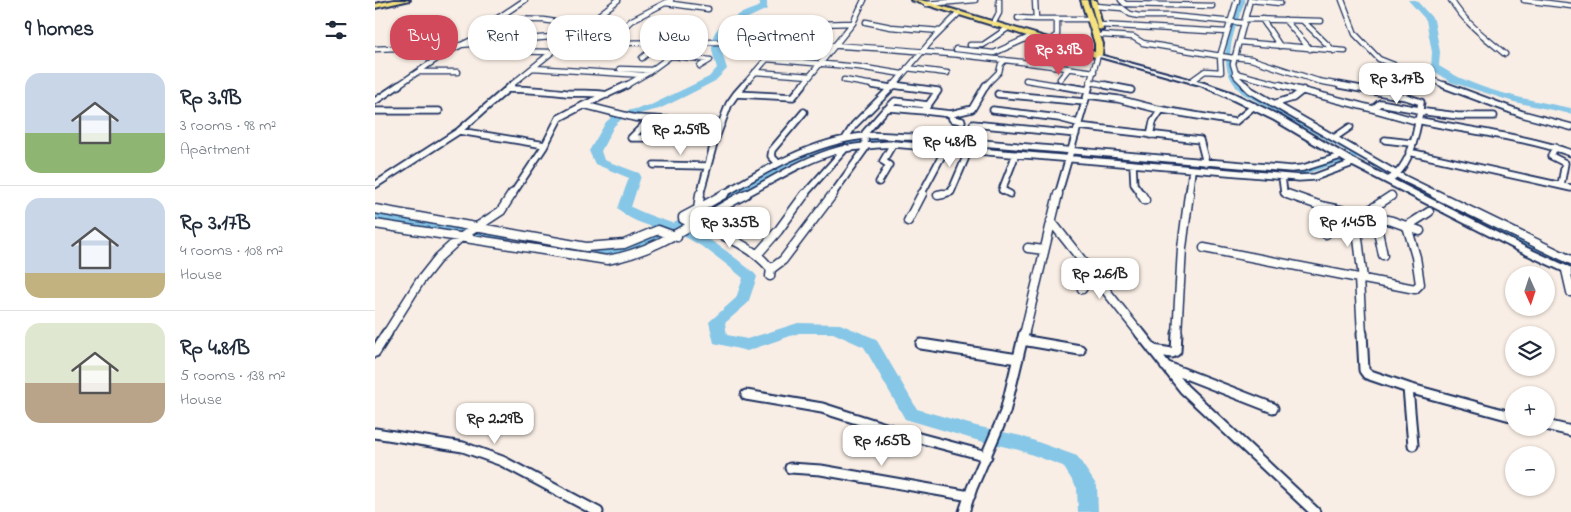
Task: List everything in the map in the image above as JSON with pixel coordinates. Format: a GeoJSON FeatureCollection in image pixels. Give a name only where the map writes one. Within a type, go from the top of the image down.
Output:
{"type":"FeatureCollection","features":[{"type":"Feature","properties":{"kind":"highway"},"geometry":{"type":"LineString","coordinates":[[375,6],[405,0]]}},
{"type":"Feature","properties":{"kind":"main road"},"geometry":{"type":"LineString","coordinates":[[913,0],[1031,36],[1191,81],[1230,95],[1347,159],[1393,177],[1569,271]]}},
{"type":"Feature","properties":{"kind":"main road"},"geometry":{"type":"LineString","coordinates":[[1084,0],[1099,44],[1098,55]]}},
{"type":"Feature","properties":{"kind":"main road"},"geometry":{"type":"LineString","coordinates":[[1094,3],[1103,40],[1099,44]]}},
{"type":"Feature","properties":{"kind":"street"},"geometry":{"type":"LineString","coordinates":[[502,15],[525,0]]}},
{"type":"Feature","properties":{"kind":"street"},"geometry":{"type":"LineString","coordinates":[[600,15],[618,0]]}},
{"type":"Feature","properties":{"kind":"street"},"geometry":{"type":"LineString","coordinates":[[833,46],[853,23],[864,0]]}},
{"type":"Feature","properties":{"kind":"street"},"geometry":{"type":"LineString","coordinates":[[926,4],[975,0]]}},
{"type":"Feature","properties":{"kind":"street"},"geometry":{"type":"LineString","coordinates":[[993,24],[998,18],[999,0]]}},
{"type":"Feature","properties":{"kind":"street"},"geometry":{"type":"LineString","coordinates":[[1035,0],[1036,19]]}},
{"type":"Feature","properties":{"kind":"street"},"geometry":{"type":"LineString","coordinates":[[1121,0],[1125,4],[1170,2],[1211,6]]}},
{"type":"Feature","properties":{"kind":"street"},"geometry":{"type":"LineString","coordinates":[[1191,81],[1205,70],[1221,72],[1221,57],[1237,0]]}},
{"type":"Feature","properties":{"kind":"street"},"geometry":{"type":"LineString","coordinates":[[1280,3],[1250,0],[1233,58],[1235,73],[1250,90],[1334,138],[1393,177],[1571,260]]}},
{"type":"Feature","properties":{"kind":"street"},"geometry":{"type":"LineString","coordinates":[[1342,0],[1355,34],[1379,59],[1482,100],[1522,114],[1571,127]]}},
{"type":"Feature","properties":{"kind":"street"},"geometry":{"type":"LineString","coordinates":[[1451,0],[1467,23],[1505,54]]}},
{"type":"Feature","properties":{"kind":"street"},"geometry":{"type":"LineString","coordinates":[[1524,0],[1571,6]]}},
{"type":"Feature","properties":{"kind":"street"},"geometry":{"type":"LineString","coordinates":[[630,22],[669,1],[708,9]]}},
{"type":"Feature","properties":{"kind":"street"},"geometry":{"type":"LineString","coordinates":[[1170,2],[1173,28]]}},
{"type":"Feature","properties":{"kind":"street"},"geometry":{"type":"LineString","coordinates":[[1094,3],[1122,8],[1130,14],[1139,16],[1171,16],[1230,22],[1262,19],[1321,21]]}},
{"type":"Feature","properties":{"kind":"street"},"geometry":{"type":"LineString","coordinates":[[845,139],[849,128],[892,87],[940,31],[959,13]]}},
{"type":"Feature","properties":{"kind":"street"},"geometry":{"type":"LineString","coordinates":[[1131,18],[1139,16]]}},
{"type":"Feature","properties":{"kind":"street"},"geometry":{"type":"LineString","coordinates":[[1017,18],[1091,19]]}},
{"type":"Feature","properties":{"kind":"street"},"geometry":{"type":"LineString","coordinates":[[1049,41],[1057,35],[1057,19]]}},
{"type":"Feature","properties":{"kind":"street"},"geometry":{"type":"LineString","coordinates":[[1262,19],[1280,46]]}},
{"type":"Feature","properties":{"kind":"street"},"geometry":{"type":"LineString","coordinates":[[1285,20],[1310,49]]}},
{"type":"Feature","properties":{"kind":"street"},"geometry":{"type":"LineString","coordinates":[[1303,20],[1333,51]]}},
{"type":"Feature","properties":{"kind":"street"},"geometry":{"type":"LineString","coordinates":[[866,22],[891,27],[940,31]]}},
{"type":"Feature","properties":{"kind":"street"},"geometry":{"type":"LineString","coordinates":[[833,24],[853,23]]}},
{"type":"Feature","properties":{"kind":"street"},"geometry":{"type":"LineString","coordinates":[[1100,24],[1227,32]]}},
{"type":"Feature","properties":{"kind":"street"},"geometry":{"type":"LineString","coordinates":[[970,45],[983,45],[1008,28]]}},
{"type":"Feature","properties":{"kind":"street"},"geometry":{"type":"LineString","coordinates":[[1102,35],[1133,37],[1143,43],[1221,57],[1251,59],[1318,81],[1417,100],[1422,104],[1418,111],[1409,152],[1393,177]]}},
{"type":"Feature","properties":{"kind":"street"},"geometry":{"type":"LineString","coordinates":[[956,50],[994,53],[1031,36]]}},
{"type":"Feature","properties":{"kind":"street"},"geometry":{"type":"LineString","coordinates":[[375,49],[460,45],[547,37]]}},
{"type":"Feature","properties":{"kind":"street"},"geometry":{"type":"LineString","coordinates":[[375,101],[468,41]]}},
{"type":"Feature","properties":{"kind":"street"},"geometry":{"type":"LineString","coordinates":[[1239,42],[1345,52]]}},
{"type":"Feature","properties":{"kind":"street"},"geometry":{"type":"LineString","coordinates":[[833,46],[923,51],[1094,72]]}},
{"type":"Feature","properties":{"kind":"street"},"geometry":{"type":"LineString","coordinates":[[964,512],[1005,412],[1051,221],[1098,55]]}},
{"type":"Feature","properties":{"kind":"street"},"geometry":{"type":"LineString","coordinates":[[375,185],[459,130],[547,56]]}},
{"type":"Feature","properties":{"kind":"street"},"geometry":{"type":"LineString","coordinates":[[375,352],[420,281],[439,257],[461,237],[501,211],[545,145],[559,118],[645,75],[667,60]]}},
{"type":"Feature","properties":{"kind":"street"},"geometry":{"type":"LineString","coordinates":[[700,66],[710,60],[708,60]]}},
{"type":"Feature","properties":{"kind":"street"},"geometry":{"type":"LineString","coordinates":[[698,209],[702,179],[728,103],[766,60]]}},
{"type":"Feature","properties":{"kind":"street"},"geometry":{"type":"LineString","coordinates":[[777,60],[903,74]]}},
{"type":"Feature","properties":{"kind":"street"},"geometry":{"type":"LineString","coordinates":[[735,94],[791,98],[822,60]]}},
{"type":"Feature","properties":{"kind":"street"},"geometry":{"type":"LineString","coordinates":[[888,108],[951,114],[971,109],[983,88],[999,72],[1001,64],[1005,60]]}},
{"type":"Feature","properties":{"kind":"street"},"geometry":{"type":"LineString","coordinates":[[533,68],[645,75]]}},
{"type":"Feature","properties":{"kind":"street"},"geometry":{"type":"LineString","coordinates":[[907,68],[947,73]]}},
{"type":"Feature","properties":{"kind":"street"},"geometry":{"type":"LineString","coordinates":[[1060,79],[1069,68]]}},
{"type":"Feature","properties":{"kind":"street"},"geometry":{"type":"LineString","coordinates":[[620,69],[653,70]]}},
{"type":"Feature","properties":{"kind":"street"},"geometry":{"type":"LineString","coordinates":[[419,72],[458,72]]}},
{"type":"Feature","properties":{"kind":"street"},"geometry":{"type":"LineString","coordinates":[[755,72],[810,76]]}},
{"type":"Feature","properties":{"kind":"street"},"geometry":{"type":"LineString","coordinates":[[1235,73],[1417,120],[1555,147],[1571,153]]}},
{"type":"Feature","properties":{"kind":"street"},"geometry":{"type":"LineString","coordinates":[[844,80],[938,91],[924,111]]}},
{"type":"Feature","properties":{"kind":"street"},"geometry":{"type":"LineString","coordinates":[[1026,80],[1088,92],[1161,110],[1235,122],[1239,121],[1253,106]]}},
{"type":"Feature","properties":{"kind":"street"},"geometry":{"type":"LineString","coordinates":[[1091,82],[1131,90]]}},
{"type":"Feature","properties":{"kind":"street"},"geometry":{"type":"LineString","coordinates":[[507,89],[543,89],[569,93],[591,92],[607,95]]}},
{"type":"Feature","properties":{"kind":"street"},"geometry":{"type":"LineString","coordinates":[[1273,104],[1294,98],[1303,90]]}},
{"type":"Feature","properties":{"kind":"street"},"geometry":{"type":"LineString","coordinates":[[998,94],[1085,102]]}},
{"type":"Feature","properties":{"kind":"street"},"geometry":{"type":"LineString","coordinates":[[375,96],[383,96]]}},
{"type":"Feature","properties":{"kind":"street"},"geometry":{"type":"LineString","coordinates":[[928,105],[895,101],[873,123],[865,134],[866,140],[857,162],[796,244],[771,273],[757,255],[734,239],[693,225],[683,219],[684,215],[698,209],[778,163],[814,148],[845,139],[866,140],[910,138],[1069,154],[1291,169],[1347,159]]}},
{"type":"Feature","properties":{"kind":"street"},"geometry":{"type":"LineString","coordinates":[[1373,109],[1380,103],[1418,111],[1458,116],[1494,116]]}},
{"type":"Feature","properties":{"kind":"street"},"geometry":{"type":"LineString","coordinates":[[584,105],[628,118],[722,123]]}},
{"type":"Feature","properties":{"kind":"street"},"geometry":{"type":"LineString","coordinates":[[993,110],[1059,118],[1078,125],[1200,140],[1206,163]]}},
{"type":"Feature","properties":{"kind":"street"},"geometry":{"type":"LineString","coordinates":[[1151,135],[1153,122],[1161,110]]}},
{"type":"Feature","properties":{"kind":"street"},"geometry":{"type":"LineString","coordinates":[[375,111],[439,111]]}},
{"type":"Feature","properties":{"kind":"street"},"geometry":{"type":"LineString","coordinates":[[778,163],[770,153],[804,112]]}},
{"type":"Feature","properties":{"kind":"street"},"geometry":{"type":"LineString","coordinates":[[951,114],[952,119],[962,121]]}},
{"type":"Feature","properties":{"kind":"street"},"geometry":{"type":"LineString","coordinates":[[649,120],[631,138],[715,138]]}},
{"type":"Feature","properties":{"kind":"street"},"geometry":{"type":"LineString","coordinates":[[973,124],[1076,134]]}},
{"type":"Feature","properties":{"kind":"street"},"geometry":{"type":"LineString","coordinates":[[1334,138],[1350,126]]}},
{"type":"Feature","properties":{"kind":"street"},"geometry":{"type":"LineString","coordinates":[[459,130],[545,145]]}},
{"type":"Feature","properties":{"kind":"street"},"geometry":{"type":"LineString","coordinates":[[375,224],[607,260],[646,251],[800,163],[866,140],[1016,154],[1069,154],[1133,165],[1282,177],[1315,177],[1347,159]]}},
{"type":"Feature","properties":{"kind":"street"},"geometry":{"type":"LineString","coordinates":[[1385,140],[1411,143]]}},
{"type":"Feature","properties":{"kind":"street"},"geometry":{"type":"LineString","coordinates":[[879,182],[889,165],[883,161],[893,144]]}},
{"type":"Feature","properties":{"kind":"street"},"geometry":{"type":"LineString","coordinates":[[1555,147],[1551,156],[1565,163],[1561,186]]}},
{"type":"Feature","properties":{"kind":"street"},"geometry":{"type":"LineString","coordinates":[[757,255],[778,231],[801,198],[846,148]]}},
{"type":"Feature","properties":{"kind":"street"},"geometry":{"type":"LineString","coordinates":[[908,222],[947,148]]}},
{"type":"Feature","properties":{"kind":"street"},"geometry":{"type":"LineString","coordinates":[[939,195],[951,192],[969,150]]}},
{"type":"Feature","properties":{"kind":"street"},"geometry":{"type":"LineString","coordinates":[[1409,152],[1571,188]]}},
{"type":"Feature","properties":{"kind":"street"},"geometry":{"type":"LineString","coordinates":[[1010,194],[1002,190],[1016,154]]}},
{"type":"Feature","properties":{"kind":"street"},"geometry":{"type":"LineString","coordinates":[[654,165],[707,166]]}},
{"type":"Feature","properties":{"kind":"street"},"geometry":{"type":"LineString","coordinates":[[1133,165],[1134,184],[1145,200]]}},
{"type":"Feature","properties":{"kind":"street"},"geometry":{"type":"LineString","coordinates":[[1153,350],[1172,353],[1176,351],[1182,248],[1192,170]]}},
{"type":"Feature","properties":{"kind":"street"},"geometry":{"type":"LineString","coordinates":[[1282,177],[1284,193],[1321,206],[1375,217],[1420,231]]}},
{"type":"Feature","properties":{"kind":"street"},"geometry":{"type":"LineString","coordinates":[[1358,215],[1391,196]]}},
{"type":"Feature","properties":{"kind":"street"},"geometry":{"type":"LineString","coordinates":[[1321,206],[1325,208],[1325,234]]}},
{"type":"Feature","properties":{"kind":"street"},"geometry":{"type":"LineString","coordinates":[[375,209],[587,247],[625,245],[658,230],[676,235]]}},
{"type":"Feature","properties":{"kind":"street"},"geometry":{"type":"LineString","coordinates":[[1407,226],[1429,212]]}},
{"type":"Feature","properties":{"kind":"street"},"geometry":{"type":"LineString","coordinates":[[1358,215],[1364,370],[1374,378],[1505,415]]}},
{"type":"Feature","properties":{"kind":"street"},"geometry":{"type":"LineString","coordinates":[[1375,217],[1383,255]]}},
{"type":"Feature","properties":{"kind":"street"},"geometry":{"type":"LineString","coordinates":[[1051,221],[1184,389],[1315,512]]}},
{"type":"Feature","properties":{"kind":"street"},"geometry":{"type":"LineString","coordinates":[[1204,248],[1412,288],[1419,287],[1416,257],[1407,226]]}},
{"type":"Feature","properties":{"kind":"street"},"geometry":{"type":"LineString","coordinates":[[1028,248],[1044,250]]}},
{"type":"Feature","properties":{"kind":"street"},"geometry":{"type":"LineString","coordinates":[[1082,289],[1092,271]]}},
{"type":"Feature","properties":{"kind":"street"},"geometry":{"type":"LineString","coordinates":[[1569,271],[1571,292]]}},
{"type":"Feature","properties":{"kind":"street"},"geometry":{"type":"LineString","coordinates":[[1022,340],[1080,350]]}},
{"type":"Feature","properties":{"kind":"street"},"geometry":{"type":"LineString","coordinates":[[921,344],[1018,359]]}},
{"type":"Feature","properties":{"kind":"street"},"geometry":{"type":"LineString","coordinates":[[1165,366],[1273,408]]}},
{"type":"Feature","properties":{"kind":"street"},"geometry":{"type":"LineString","coordinates":[[1408,388],[1413,444]]}},
{"type":"Feature","properties":{"kind":"street"},"geometry":{"type":"LineString","coordinates":[[746,395],[822,408],[904,434],[989,452]]}},
{"type":"Feature","properties":{"kind":"street"},"geometry":{"type":"LineString","coordinates":[[1555,427],[1571,431]]}},
{"type":"Feature","properties":{"kind":"street"},"geometry":{"type":"LineString","coordinates":[[375,433],[463,448],[502,461],[598,512]]}},
{"type":"Feature","properties":{"kind":"street"},"geometry":{"type":"LineString","coordinates":[[790,468],[821,470],[970,496]]}},
{"type":"Feature","properties":{"kind":"waterway"},"geometry":{"type":"LineString","coordinates":[[760,0],[764,2],[764,7],[737,19],[719,32],[716,45],[722,69],[712,79],[655,107],[619,116],[610,124],[595,151],[599,162],[635,176],[624,208],[644,219],[693,236],[729,259],[750,277],[743,300],[717,322],[720,339],[747,345],[798,328],[835,328],[870,343],[911,414],[976,433],[1021,443],[1070,461],[1087,486],[1088,512]]}},
{"type":"Feature","properties":{"kind":"waterway"},"geometry":{"type":"LineString","coordinates":[[1239,86],[1232,77],[1228,56],[1235,21],[1243,0]]}},
{"type":"Feature","properties":{"kind":"waterway"},"geometry":{"type":"LineString","coordinates":[[1412,0],[1430,20],[1436,52],[1434,67],[1454,80],[1518,100],[1571,111]]}},
{"type":"Feature","properties":{"kind":"waterway"},"geometry":{"type":"LineString","coordinates":[[1239,86],[1244,91],[1430,195]]}},
{"type":"Feature","properties":{"kind":"waterway"},"geometry":{"type":"LineString","coordinates":[[734,195],[776,169],[821,148],[853,142],[896,142]]}},
{"type":"Feature","properties":{"kind":"waterway"},"geometry":{"type":"LineString","coordinates":[[932,145],[1039,152],[1135,162]]}},
{"type":"Feature","properties":{"kind":"waterway"},"geometry":{"type":"LineString","coordinates":[[1261,172],[1298,173],[1356,155]]}},
{"type":"Feature","properties":{"kind":"waterway"},"geometry":{"type":"LineString","coordinates":[[549,248],[609,254],[645,243],[736,194]]}},
{"type":"Feature","properties":{"kind":"waterway"},"geometry":{"type":"LineString","coordinates":[[1427,194],[1440,200]]}},
{"type":"Feature","properties":{"kind":"waterway"},"geometry":{"type":"LineString","coordinates":[[1452,206],[1571,264]]}},
{"type":"Feature","properties":{"kind":"waterway"},"geometry":{"type":"LineString","coordinates":[[375,216],[508,241]]}}]}
